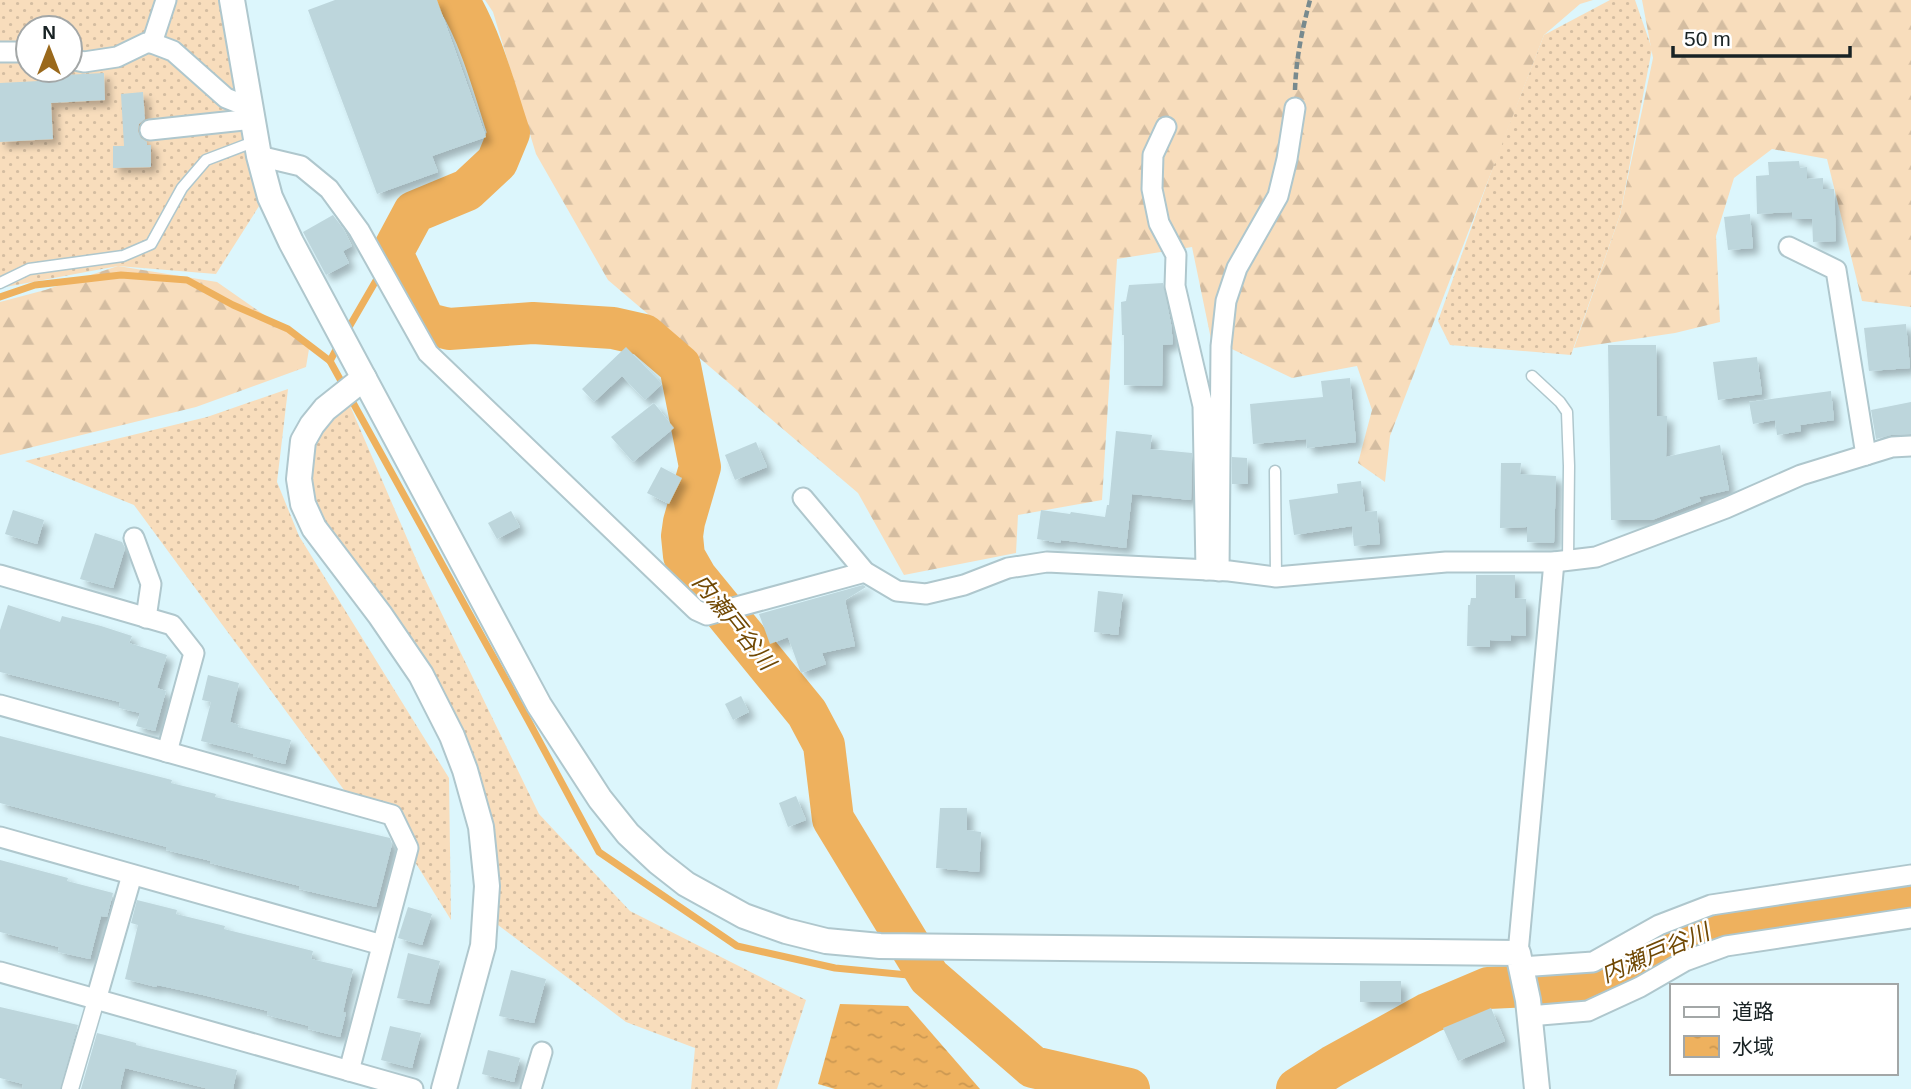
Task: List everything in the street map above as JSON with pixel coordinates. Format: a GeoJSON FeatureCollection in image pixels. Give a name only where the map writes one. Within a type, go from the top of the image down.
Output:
{"type":"FeatureCollection","features":[{"type":"Feature","properties":{"kind":"street"},"geometry":{"type":"LineString","coordinates":[[152,43],[166,0]]}},
{"type":"Feature","properties":{"kind":"street"},"geometry":{"type":"LineString","coordinates":[[232,0],[255,131],[270,197],[352,356],[361,381],[539,705],[600,799],[628,834],[657,862],[718,903],[744,916],[786,931],[826,941],[880,946],[1593,962],[1659,925],[1712,905],[1911,875]]}},
{"type":"Feature","properties":{"kind":"street"},"geometry":{"type":"LineString","coordinates":[[84,62],[117,57],[146,43],[173,51],[226,98],[255,131],[329,188],[359,230],[428,353],[696,611],[713,614],[865,572]]}},
{"type":"Feature","properties":{"kind":"street"},"geometry":{"type":"LineString","coordinates":[[1212,570],[1221,346],[1226,302],[1237,268],[1278,196],[1295,108]]}},
{"type":"Feature","properties":{"kind":"street"},"geometry":{"type":"LineString","coordinates":[[1166,127],[1153,155],[1152,189],[1159,223],[1176,255],[1175,286],[1202,406],[1212,570]]}},
{"type":"Feature","properties":{"kind":"street"},"geometry":{"type":"LineString","coordinates":[[150,130],[255,131]]}},
{"type":"Feature","properties":{"kind":"street"},"geometry":{"type":"LineString","coordinates":[[1789,247],[1836,270],[1866,455]]}},
{"type":"Feature","properties":{"kind":"street"},"geometry":{"type":"LineString","coordinates":[[361,381],[318,417],[303,441],[299,479],[303,504],[314,528],[380,615],[421,675],[452,736],[481,827],[487,886],[483,946],[444,1089]]}},
{"type":"Feature","properties":{"kind":"street"},"geometry":{"type":"LineString","coordinates":[[803,498],[865,572],[897,591],[926,594],[964,585],[1008,568],[1047,562],[1212,570],[1276,577],[1446,562],[1561,561],[1596,556],[1726,508],[1801,475],[1892,447],[1911,446]]}},
{"type":"Feature","properties":{"kind":"street"},"geometry":{"type":"LineString","coordinates":[[134,538],[151,584],[146,618]]}},
{"type":"Feature","properties":{"kind":"street"},"geometry":{"type":"LineString","coordinates":[[1537,1089],[1529,1008],[1520,960],[1561,561]]}},
{"type":"Feature","properties":{"kind":"street"},"geometry":{"type":"LineString","coordinates":[[0,575],[172,625],[194,653],[167,752]]}},
{"type":"Feature","properties":{"kind":"street"},"geometry":{"type":"LineString","coordinates":[[0,705],[392,815],[408,848],[349,1071]]}},
{"type":"Feature","properties":{"kind":"street"},"geometry":{"type":"LineString","coordinates":[[0,837],[382,945]]}},
{"type":"Feature","properties":{"kind":"street"},"geometry":{"type":"LineString","coordinates":[[70,1089],[132,875]]}},
{"type":"Feature","properties":{"kind":"street"},"geometry":{"type":"LineString","coordinates":[[1529,1008],[1588,1011],[1640,987],[1685,961],[1726,946],[1911,918]]}},
{"type":"Feature","properties":{"kind":"street"},"geometry":{"type":"LineString","coordinates":[[0,972],[413,1089]]}},
{"type":"Feature","properties":{"kind":"street"},"geometry":{"type":"LineString","coordinates":[[531,1089],[542,1052]]}},
{"type":"Feature","properties":{"kind":"lane"},"geometry":{"type":"LineString","coordinates":[[0,283],[29,269],[122,256],[150,244],[182,188],[206,160],[255,131]]}},
{"type":"Feature","properties":{"kind":"lane"},"geometry":{"type":"LineString","coordinates":[[1532,376],[1567,412],[1569,466],[1561,561]]}},
{"type":"Feature","properties":{"kind":"lane"},"geometry":{"type":"LineString","coordinates":[[1275,471],[1276,577]]}},
{"type":"Feature","properties":{"kind":"path"},"geometry":{"type":"LineString","coordinates":[[1295,108],[1301,33],[1310,0]]}},
{"type":"Feature","properties":{"kind":"green space"},"geometry":{"type":"Polygon","coordinates":[[[0,0],[224,0],[228,55],[261,203],[216,274],[118,266],[0,288],[0,0]]]}},
{"type":"Feature","properties":{"kind":"green space"},"geometry":{"type":"Polygon","coordinates":[[[485,0],[1593,0],[1580,4],[1544,35],[1390,436],[1385,482],[1358,463],[1372,410],[1357,366],[1292,378],[1211,339],[1192,247],[1117,259],[1102,500],[1018,515],[1016,553],[904,575],[858,493],[608,280],[536,154],[493,12],[485,0]]]}},
{"type":"Feature","properties":{"kind":"green space"},"geometry":{"type":"Polygon","coordinates":[[[1610,0],[1635,0],[1652,49],[1620,215],[1571,355],[1450,345],[1438,321],[1498,153],[1544,35],[1610,0]]]}},
{"type":"Feature","properties":{"kind":"green space"},"geometry":{"type":"Polygon","coordinates":[[[1642,0],[1911,0],[1911,307],[1862,301],[1827,159],[1772,149],[1734,178],[1716,236],[1720,322],[1675,333],[1574,348],[1620,215],[1653,58],[1642,0]]]}},
{"type":"Feature","properties":{"kind":"green space"},"geometry":{"type":"Polygon","coordinates":[[[118,266],[217,282],[310,343],[306,367],[196,407],[0,455],[0,302],[118,266]]]}},
{"type":"Feature","properties":{"kind":"green space"},"geometry":{"type":"Polygon","coordinates":[[[288,389],[277,482],[299,536],[449,778],[451,920],[415,862],[390,803],[347,794],[134,505],[25,461],[207,417],[288,389]]]}},
{"type":"Feature","properties":{"kind":"green space"},"geometry":{"type":"Polygon","coordinates":[[[348,401],[422,573],[539,814],[630,911],[806,1000],[777,1089],[691,1089],[695,1048],[626,1022],[494,922],[461,761],[303,504],[310,449],[348,401]]]}},
{"type":"Feature","properties":{"kind":"water"},"geometry":{"type":"Polygon","coordinates":[[[840,1004],[908,1006],[980,1089],[835,1089],[818,1084],[840,1004]]]}},
{"type":"Feature","properties":{"kind":"building"},"geometry":{"type":"Polygon","coordinates":[[[335,0],[437,0],[486,137],[432,156],[438,172],[377,194],[308,10],[335,0]]]}},
{"type":"Feature","properties":{"kind":"building"},"geometry":{"type":"Polygon","coordinates":[[[104,73],[105,100],[51,103],[53,139],[0,142],[0,83],[84,84],[84,74],[104,73]]]}},
{"type":"Feature","properties":{"kind":"building"},"geometry":{"type":"Polygon","coordinates":[[[143,92],[145,119],[139,124],[138,131],[147,145],[151,145],[151,167],[113,168],[113,146],[124,146],[121,94],[143,92]]]}},
{"type":"Feature","properties":{"kind":"building"},"geometry":{"type":"Polygon","coordinates":[[[1799,161],[1800,168],[1807,167],[1807,179],[1823,178],[1823,189],[1834,189],[1836,241],[1813,242],[1812,219],[1792,219],[1792,212],[1757,214],[1756,176],[1769,175],[1768,162],[1799,161]]]}},
{"type":"Feature","properties":{"kind":"building"},"geometry":{"type":"Polygon","coordinates":[[[1750,214],[1753,248],[1728,250],[1724,217],[1750,214]]]}},
{"type":"Feature","properties":{"kind":"building"},"geometry":{"type":"Polygon","coordinates":[[[333,215],[352,246],[343,251],[349,263],[326,275],[303,232],[333,215]]]}},
{"type":"Feature","properties":{"kind":"building"},"geometry":{"type":"Polygon","coordinates":[[[1163,283],[1173,344],[1163,345],[1162,386],[1124,385],[1121,302],[1126,301],[1129,285],[1163,283]]]}},
{"type":"Feature","properties":{"kind":"building"},"geometry":{"type":"Polygon","coordinates":[[[1906,324],[1910,368],[1869,371],[1864,328],[1906,324]]]}},
{"type":"Feature","properties":{"kind":"building"},"geometry":{"type":"Polygon","coordinates":[[[1608,345],[1656,345],[1657,416],[1667,416],[1666,457],[1720,445],[1729,490],[1699,497],[1701,501],[1652,520],[1611,520],[1608,345]]]}},
{"type":"Feature","properties":{"kind":"building"},"geometry":{"type":"Polygon","coordinates":[[[626,347],[662,384],[645,400],[622,376],[594,402],[582,389],[626,347]]]}},
{"type":"Feature","properties":{"kind":"building"},"geometry":{"type":"Polygon","coordinates":[[[1757,357],[1762,394],[1718,400],[1713,362],[1757,357]]]}},
{"type":"Feature","properties":{"kind":"building"},"geometry":{"type":"Polygon","coordinates":[[[1350,378],[1356,442],[1307,448],[1306,439],[1253,444],[1250,404],[1323,397],[1321,381],[1350,378]]]}},
{"type":"Feature","properties":{"kind":"building"},"geometry":{"type":"Polygon","coordinates":[[[1831,391],[1834,420],[1800,425],[1801,431],[1777,435],[1775,420],[1753,424],[1749,402],[1831,391]]]}},
{"type":"Feature","properties":{"kind":"building"},"geometry":{"type":"Polygon","coordinates":[[[1911,402],[1911,434],[1876,439],[1871,410],[1911,402]]]}},
{"type":"Feature","properties":{"kind":"building"},"geometry":{"type":"Polygon","coordinates":[[[654,403],[674,428],[633,462],[611,437],[654,403]]]}},
{"type":"Feature","properties":{"kind":"building"},"geometry":{"type":"Polygon","coordinates":[[[1116,431],[1152,435],[1150,449],[1192,453],[1191,500],[1132,494],[1126,548],[1037,539],[1041,510],[1105,517],[1109,505],[1116,431]]]}},
{"type":"Feature","properties":{"kind":"building"},"geometry":{"type":"Polygon","coordinates":[[[756,442],[767,467],[735,480],[725,455],[756,442]]]}},
{"type":"Feature","properties":{"kind":"building"},"geometry":{"type":"Polygon","coordinates":[[[1232,457],[1247,458],[1248,484],[1232,484],[1232,457]]]}},
{"type":"Feature","properties":{"kind":"building"},"geometry":{"type":"Polygon","coordinates":[[[1501,463],[1521,463],[1520,474],[1556,476],[1554,543],[1527,542],[1527,527],[1500,528],[1501,463]]]}},
{"type":"Feature","properties":{"kind":"building"},"geometry":{"type":"Polygon","coordinates":[[[661,467],[682,478],[669,504],[647,493],[661,467]]]}},
{"type":"Feature","properties":{"kind":"building"},"geometry":{"type":"Polygon","coordinates":[[[1361,481],[1365,512],[1377,511],[1380,544],[1354,546],[1352,526],[1294,535],[1289,500],[1338,493],[1337,484],[1361,481]]]}},
{"type":"Feature","properties":{"kind":"building"},"geometry":{"type":"Polygon","coordinates":[[[13,510],[44,520],[37,544],[5,534],[13,510]]]}},
{"type":"Feature","properties":{"kind":"building"},"geometry":{"type":"Polygon","coordinates":[[[511,511],[520,527],[497,539],[488,523],[511,511]]]}},
{"type":"Feature","properties":{"kind":"building"},"geometry":{"type":"Polygon","coordinates":[[[95,533],[122,542],[125,548],[113,588],[80,579],[95,533]]]}},
{"type":"Feature","properties":{"kind":"building"},"geometry":{"type":"Polygon","coordinates":[[[1476,575],[1515,575],[1515,598],[1526,599],[1526,636],[1511,635],[1511,641],[1490,640],[1490,647],[1467,646],[1468,605],[1471,598],[1476,598],[1476,575]]]}},
{"type":"Feature","properties":{"kind":"building"},"geometry":{"type":"Polygon","coordinates":[[[863,585],[866,587],[845,600],[855,646],[822,653],[826,664],[801,673],[788,637],[770,644],[759,614],[863,585]]]}},
{"type":"Feature","properties":{"kind":"building"},"geometry":{"type":"Polygon","coordinates":[[[1098,591],[1123,594],[1118,635],[1094,632],[1098,591]]]}},
{"type":"Feature","properties":{"kind":"building"},"geometry":{"type":"Polygon","coordinates":[[[8,605],[60,622],[62,616],[101,626],[132,636],[129,643],[167,655],[157,688],[166,691],[155,731],[136,726],[140,713],[119,708],[120,702],[0,672],[0,630],[8,605]]]}},
{"type":"Feature","properties":{"kind":"building"},"geometry":{"type":"Polygon","coordinates":[[[208,675],[239,683],[230,722],[239,725],[238,727],[291,740],[285,764],[201,741],[211,702],[202,700],[208,675]]]}},
{"type":"Feature","properties":{"kind":"building"},"geometry":{"type":"Polygon","coordinates":[[[741,696],[749,712],[733,720],[725,704],[741,696]]]}},
{"type":"Feature","properties":{"kind":"building"},"geometry":{"type":"Polygon","coordinates":[[[0,736],[172,780],[171,783],[216,794],[215,797],[390,838],[392,844],[376,907],[299,889],[300,886],[166,850],[167,847],[0,803],[0,736]]]}},
{"type":"Feature","properties":{"kind":"building"},"geometry":{"type":"Polygon","coordinates":[[[796,796],[806,820],[788,827],[779,803],[796,796]]]}},
{"type":"Feature","properties":{"kind":"building"},"geometry":{"type":"Polygon","coordinates":[[[940,808],[967,808],[967,830],[981,832],[979,872],[936,868],[940,808]]]}},
{"type":"Feature","properties":{"kind":"building"},"geometry":{"type":"Polygon","coordinates":[[[0,860],[113,893],[107,917],[101,916],[90,959],[58,952],[59,947],[0,932],[0,860]]]}},
{"type":"Feature","properties":{"kind":"building"},"geometry":{"type":"Polygon","coordinates":[[[137,900],[177,910],[176,914],[225,926],[224,929],[313,951],[311,959],[353,969],[340,1037],[267,1015],[268,1011],[125,979],[138,925],[131,923],[137,900]]]}},
{"type":"Feature","properties":{"kind":"building"},"geometry":{"type":"Polygon","coordinates":[[[408,907],[432,914],[422,945],[398,938],[408,907]]]}},
{"type":"Feature","properties":{"kind":"building"},"geometry":{"type":"Polygon","coordinates":[[[408,953],[440,961],[429,1004],[397,998],[408,953]]]}},
{"type":"Feature","properties":{"kind":"building"},"geometry":{"type":"Polygon","coordinates":[[[511,970],[546,979],[534,1023],[499,1016],[511,970]]]}},
{"type":"Feature","properties":{"kind":"building"},"geometry":{"type":"Polygon","coordinates":[[[1360,981],[1401,981],[1401,1002],[1360,1002],[1360,981]]]}},
{"type":"Feature","properties":{"kind":"building"},"geometry":{"type":"Polygon","coordinates":[[[0,1007],[78,1025],[60,1089],[22,1089],[23,1084],[0,1078],[0,1007]]]}},
{"type":"Feature","properties":{"kind":"building"},"geometry":{"type":"Polygon","coordinates":[[[1491,1008],[1505,1041],[1458,1061],[1443,1028],[1491,1008]]]}},
{"type":"Feature","properties":{"kind":"building"},"geometry":{"type":"Polygon","coordinates":[[[390,1026],[421,1033],[412,1068],[381,1060],[390,1026]]]}},
{"type":"Feature","properties":{"kind":"building"},"geometry":{"type":"Polygon","coordinates":[[[97,1033],[237,1070],[233,1089],[209,1089],[125,1068],[120,1089],[81,1089],[97,1033]]]}},
{"type":"Feature","properties":{"kind":"building"},"geometry":{"type":"Polygon","coordinates":[[[488,1050],[520,1058],[514,1082],[482,1074],[488,1050]]]}},
{"type":"Feature","properties":{"kind":"waterway","name":"内瀬戸谷川"},"geometry":{"type":"LineString","coordinates":[[458,0],[481,47],[509,133],[497,162],[467,190],[414,212],[392,253],[425,323],[449,329],[533,323],[613,328],[644,335],[680,366],[700,467],[684,522],[684,556],[696,577],[807,713],[824,745],[833,819],[929,977],[1033,1067],[1129,1089]]}},
{"type":"Feature","properties":{"kind":"waterway"},"geometry":{"type":"LineString","coordinates":[[345,334],[392,253]]}},
{"type":"Feature","properties":{"kind":"waterway"},"geometry":{"type":"LineString","coordinates":[[0,297],[35,285],[121,275],[187,280],[233,305],[288,329],[330,361],[339,344]]}},
{"type":"Feature","properties":{"kind":"waterway"},"geometry":{"type":"LineString","coordinates":[[330,361],[599,852],[737,946],[835,968],[929,977]]}},
{"type":"Feature","properties":{"kind":"waterway","name":"内瀬戸谷川"},"geometry":{"type":"LineString","coordinates":[[1297,1089],[1429,1013],[1488,988],[1576,984],[1621,972],[1694,932],[1766,913],[1911,893]]}}]}
